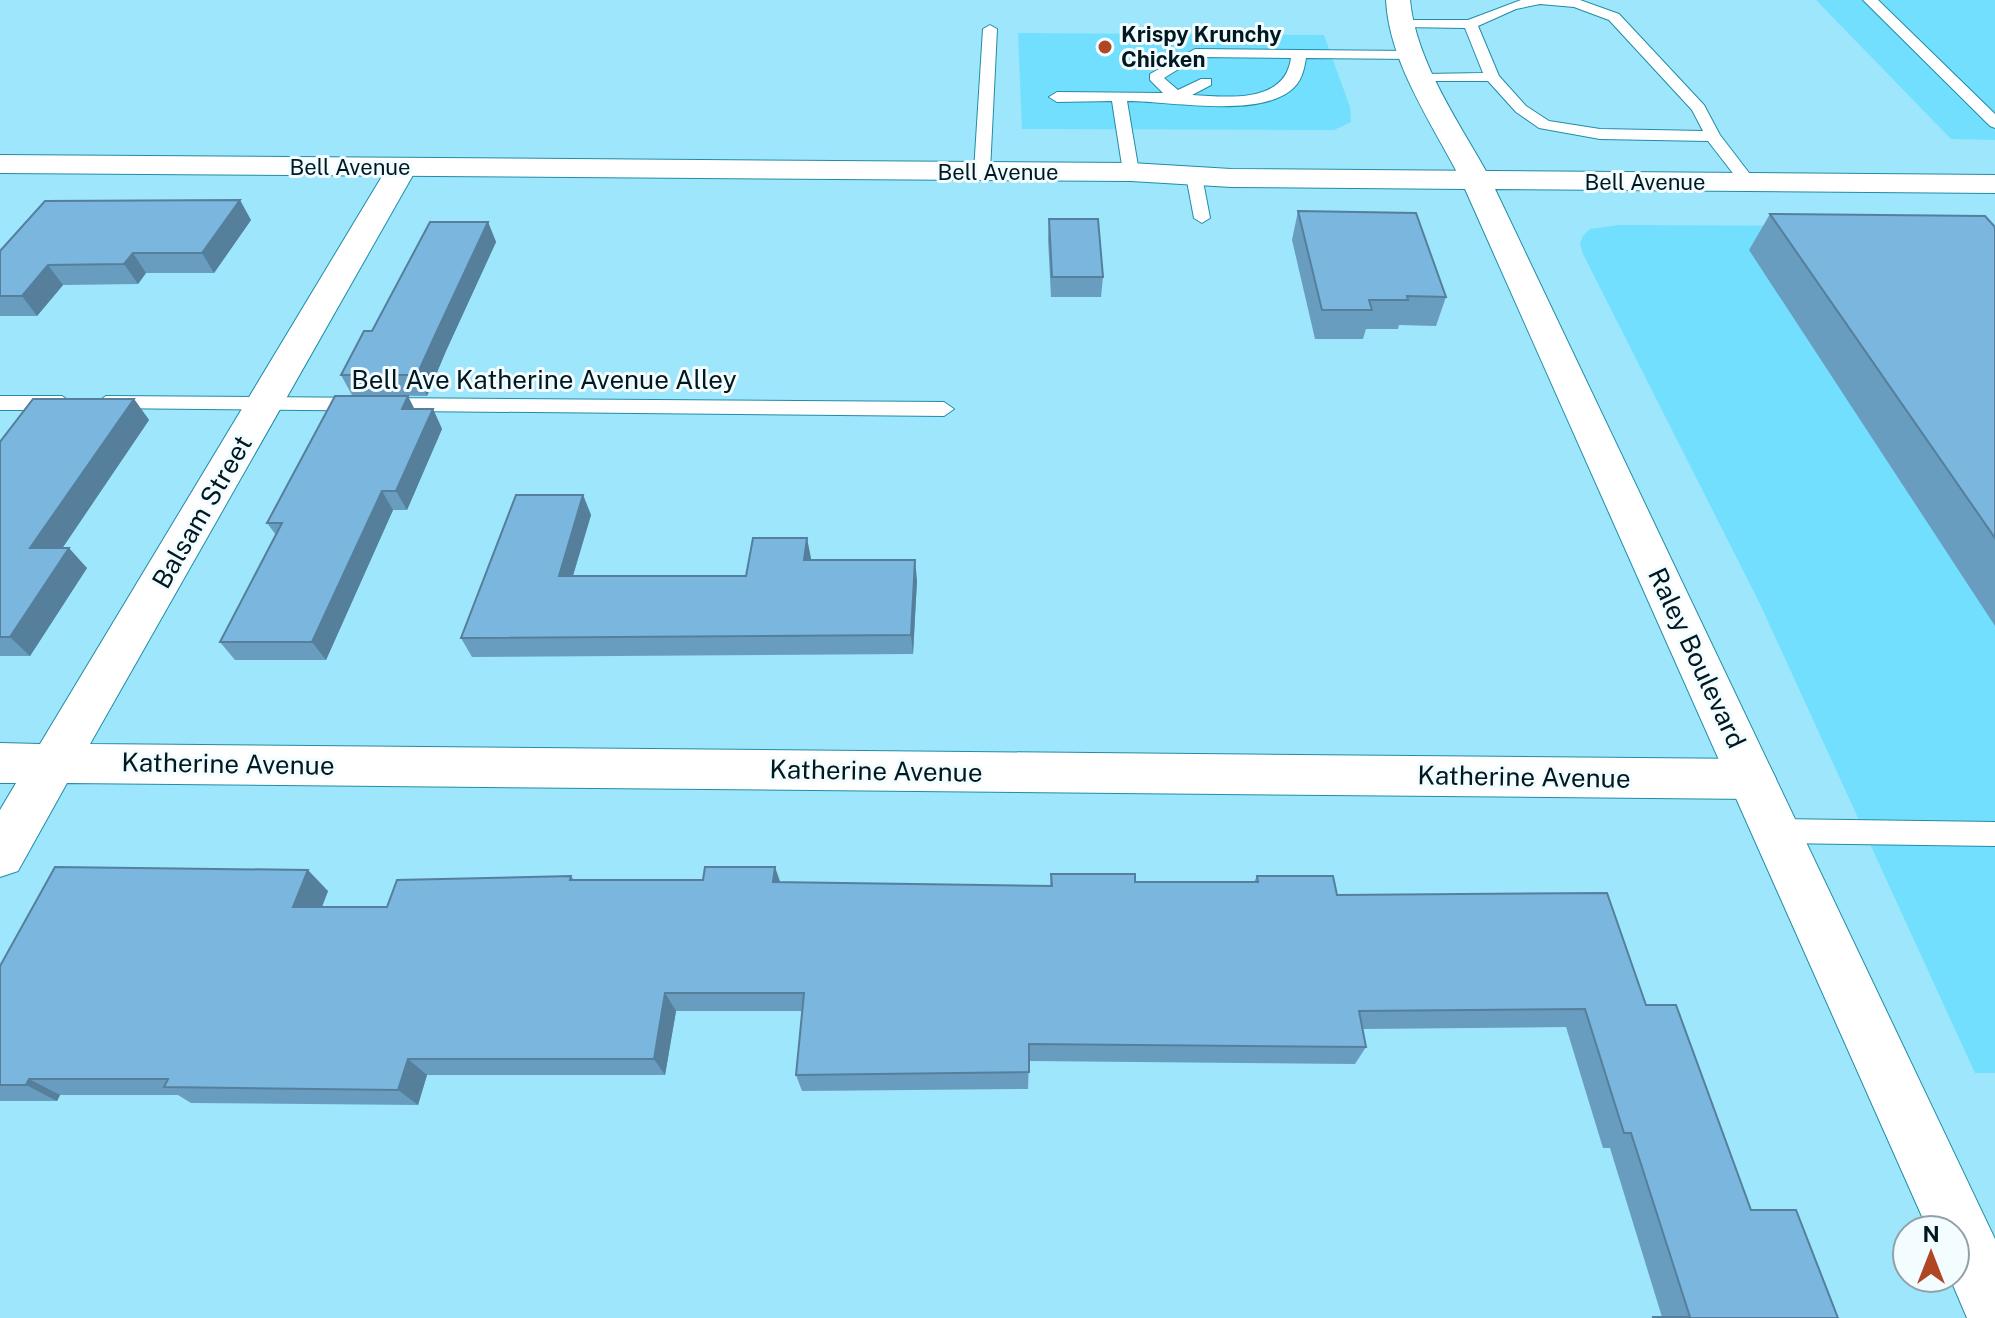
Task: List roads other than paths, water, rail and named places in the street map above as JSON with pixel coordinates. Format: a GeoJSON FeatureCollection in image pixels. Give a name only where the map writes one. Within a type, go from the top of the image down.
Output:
{"type":"FeatureCollection","features":[{"type":"Feature","properties":{"kind":"main road","name":"Raley Boulevard"},"geometry":{"type":"LineString","coordinates":[[1394,8],[1995,1308]]}},
{"type":"Feature","properties":{"kind":"main road","name":"Bell Avenue"},"geometry":{"type":"LineString","coordinates":[[0,164],[1131,172],[1194,176],[1476,180],[1995,184]]}},
{"type":"Feature","properties":{"kind":"main road","name":"Balsam Street"},"geometry":{"type":"LineString","coordinates":[[0,855],[402,168]]}},
{"type":"Feature","properties":{"kind":"main road","name":"Katherine Avenue"},"geometry":{"type":"LineString","coordinates":[[0,763],[1752,779]]}},
{"type":"Feature","properties":{"kind":"lane"},"geometry":{"type":"LineString","coordinates":[[1394,8],[1470,24],[1512,6],[1540,0],[1576,3],[1614,17],[1699,108],[1713,136],[1748,182]]}},
{"type":"Feature","properties":{"kind":"lane"},"geometry":{"type":"LineString","coordinates":[[1870,0],[1995,123]]}},
{"type":"Feature","properties":{"kind":"lane"},"geometry":{"type":"LineString","coordinates":[[1470,24],[1492,77],[1521,109],[1544,125],[1600,134],[1713,136]]}},
{"type":"Feature","properties":{"kind":"lane"},"geometry":{"type":"LineString","coordinates":[[982,171],[990,29]]}},
{"type":"Feature","properties":{"kind":"lane"},"geometry":{"type":"LineString","coordinates":[[1176,97],[1155,77],[1195,53],[1299,54],[1492,77]]}},
{"type":"Feature","properties":{"kind":"lane"},"geometry":{"type":"LineString","coordinates":[[1237,68],[1261,54]]}},
{"type":"Feature","properties":{"kind":"lane"},"geometry":{"type":"LineString","coordinates":[[1057,97],[1176,97],[1240,102],[1268,96],[1292,85],[1301,69],[1299,54]]}},
{"type":"Feature","properties":{"kind":"lane"},"geometry":{"type":"LineString","coordinates":[[1176,97],[1206,82]]}},
{"type":"Feature","properties":{"kind":"lane"},"geometry":{"type":"LineString","coordinates":[[1119,97],[1131,172]]}},
{"type":"Feature","properties":{"kind":"lane"},"geometry":{"type":"LineString","coordinates":[[1194,176],[1202,218]]}},
{"type":"Feature","properties":{"kind":"lane","name":"Bell Ave Katherine Avenue Alley"},"geometry":{"type":"LineString","coordinates":[[0,403],[944,409]]}},
{"type":"Feature","properties":{"kind":"lane"},"geometry":{"type":"LineString","coordinates":[[1776,831],[1995,834]]}},
{"type":"Feature","properties":{"kind":"place","name":"Krispy Krunchy Chicken"},"geometry":{"type":"Point","coordinates":[1105,47]}}]}
